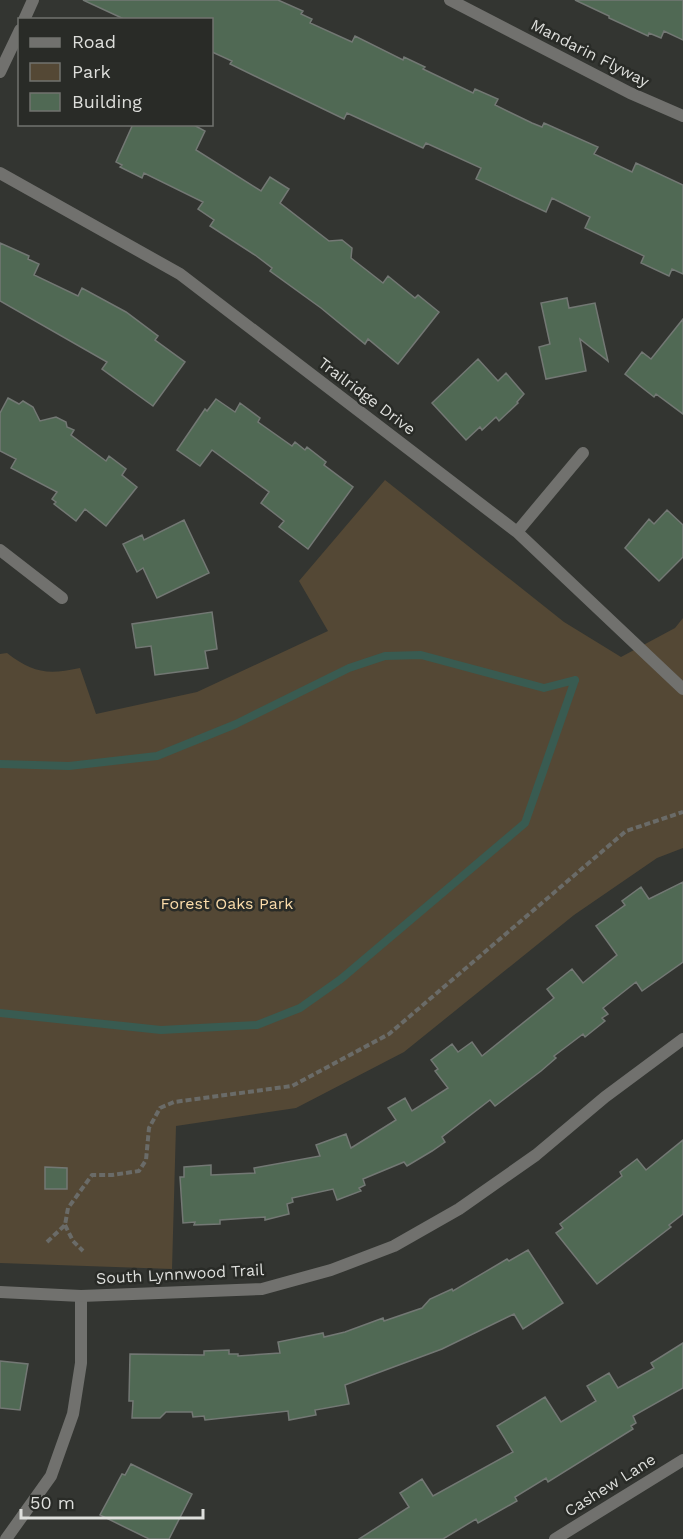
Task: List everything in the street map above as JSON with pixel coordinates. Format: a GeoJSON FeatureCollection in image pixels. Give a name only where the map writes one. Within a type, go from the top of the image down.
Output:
{"type":"FeatureCollection","features":[{"type":"Feature","properties":{"kind":"street"},"geometry":{"type":"LineString","coordinates":[[25,18],[33,0]]}},
{"type":"Feature","properties":{"kind":"street","name":"Mandarin Flyway"},"geometry":{"type":"LineString","coordinates":[[450,0],[630,93],[683,116]]}},
{"type":"Feature","properties":{"kind":"street"},"geometry":{"type":"LineString","coordinates":[[0,72],[18,34]]}},
{"type":"Feature","properties":{"kind":"street","name":"Trailridge Drive"},"geometry":{"type":"LineString","coordinates":[[0,173],[180,274],[518,532],[683,689]]}},
{"type":"Feature","properties":{"kind":"street"},"geometry":{"type":"LineString","coordinates":[[518,532],[583,453]]}},
{"type":"Feature","properties":{"kind":"street"},"geometry":{"type":"LineString","coordinates":[[0,550],[62,598]]}},
{"type":"Feature","properties":{"kind":"street","name":"South Lynnwood Trail"},"geometry":{"type":"LineString","coordinates":[[0,1292],[81,1296],[262,1289],[331,1270],[394,1246],[459,1209],[536,1155],[605,1097],[683,1039]]}},
{"type":"Feature","properties":{"kind":"street"},"geometry":{"type":"LineString","coordinates":[[6,1539],[51,1476],[73,1414],[81,1363],[81,1296]]}},
{"type":"Feature","properties":{"kind":"street","name":"Cashew Lane"},"geometry":{"type":"LineString","coordinates":[[555,1539],[683,1460]]}},
{"type":"Feature","properties":{"kind":"path"},"geometry":{"type":"LineString","coordinates":[[47,1242],[65,1225],[68,1208],[92,1175],[140,1171],[146,1160],[150,1128],[160,1108],[174,1102],[292,1086],[389,1034],[626,831],[683,812]]}},
{"type":"Feature","properties":{"kind":"path"},"geometry":{"type":"LineString","coordinates":[[65,1225],[73,1240],[83,1251]]}},
{"type":"Feature","properties":{"kind":"green space","name":"Forest Oaks Park"},"geometry":{"type":"Polygon","coordinates":[[[385,480],[564,622],[621,657],[675,628],[683,618],[683,848],[657,858],[574,915],[404,1052],[296,1108],[176,1126],[172,1269],[0,1263],[0,654],[7,653],[25,665],[41,671],[80,668],[96,714],[197,692],[328,631],[299,581],[385,480]]]}},
{"type":"Feature","properties":{"kind":"building"},"geometry":{"type":"Polygon","coordinates":[[[83,0],[278,0],[303,11],[301,14],[312,19],[310,23],[352,42],[355,36],[403,60],[404,57],[425,67],[423,69],[473,93],[475,89],[498,99],[495,105],[532,123],[542,127],[544,123],[598,147],[594,154],[632,172],[636,163],[683,185],[683,274],[672,269],[669,276],[641,263],[644,256],[585,228],[590,217],[552,198],[546,212],[476,179],[481,168],[426,143],[423,148],[347,113],[344,119],[230,64],[232,61],[213,52],[213,18],[122,18],[83,0]]]}},
{"type":"Feature","properties":{"kind":"building"},"geometry":{"type":"Polygon","coordinates":[[[575,0],[683,0],[683,40],[664,31],[661,38],[649,33],[648,36],[575,0]]]}},
{"type":"Feature","properties":{"kind":"building"},"geometry":{"type":"Polygon","coordinates":[[[132,126],[196,126],[205,131],[196,150],[261,191],[270,177],[289,189],[280,203],[329,241],[342,240],[352,248],[351,258],[383,283],[388,276],[415,298],[418,295],[439,312],[398,364],[368,339],[365,344],[270,271],[272,268],[255,255],[210,226],[214,220],[198,209],[203,202],[144,173],[142,178],[120,167],[122,165],[116,162],[132,126]]]}},
{"type":"Feature","properties":{"kind":"building"},"geometry":{"type":"Polygon","coordinates":[[[0,243],[29,256],[28,259],[39,264],[34,275],[78,296],[82,288],[126,312],[158,336],[155,340],[185,362],[153,406],[102,369],[107,362],[0,301],[0,243]]]}},
{"type":"Feature","properties":{"kind":"building"},"geometry":{"type":"Polygon","coordinates":[[[567,298],[569,308],[595,303],[608,361],[580,339],[586,371],[546,379],[539,347],[550,344],[541,303],[567,298]]]}},
{"type":"Feature","properties":{"kind":"building"},"geometry":{"type":"Polygon","coordinates":[[[683,319],[683,414],[656,394],[654,397],[625,374],[642,352],[651,359],[683,319]]]}},
{"type":"Feature","properties":{"kind":"building"},"geometry":{"type":"Polygon","coordinates":[[[478,359],[498,381],[506,373],[524,394],[499,421],[496,417],[466,440],[432,403],[478,359]]]}},
{"type":"Feature","properties":{"kind":"building"},"geometry":{"type":"Polygon","coordinates":[[[8,398],[19,404],[23,401],[33,407],[40,421],[56,417],[66,422],[67,427],[74,430],[71,435],[106,461],[109,456],[126,469],[122,475],[137,487],[106,526],[85,509],[76,521],[54,504],[56,502],[52,499],[57,492],[11,468],[16,459],[0,451],[0,413],[8,398]]]}},
{"type":"Feature","properties":{"kind":"building"},"geometry":{"type":"Polygon","coordinates":[[[216,399],[235,412],[240,403],[260,418],[258,422],[292,446],[295,442],[305,450],[307,447],[326,462],[324,465],[353,487],[308,549],[279,527],[284,521],[261,503],[269,492],[212,450],[200,466],[177,450],[205,409],[207,411],[216,399]]]}},
{"type":"Feature","properties":{"kind":"building"},"geometry":{"type":"Polygon","coordinates":[[[667,510],[683,525],[683,557],[659,581],[625,548],[649,519],[654,524],[667,510]]]}},
{"type":"Feature","properties":{"kind":"building"},"geometry":{"type":"Polygon","coordinates":[[[184,520],[209,573],[157,598],[143,568],[137,572],[123,544],[142,535],[144,540],[184,520]]]}},
{"type":"Feature","properties":{"kind":"building"},"geometry":{"type":"Polygon","coordinates":[[[212,612],[217,649],[205,651],[208,668],[155,675],[151,646],[136,648],[132,624],[212,612]]]}},
{"type":"Feature","properties":{"kind":"building"},"geometry":{"type":"Polygon","coordinates":[[[683,882],[683,962],[642,991],[636,982],[603,1008],[608,1014],[602,1018],[605,1021],[585,1037],[583,1034],[554,1056],[556,1058],[541,1071],[495,1106],[490,1100],[442,1137],[445,1142],[432,1151],[407,1166],[404,1162],[363,1179],[365,1185],[359,1188],[361,1191],[337,1200],[333,1189],[292,1198],[293,1202],[287,1204],[289,1214],[265,1220],[265,1217],[220,1220],[220,1224],[183,1223],[180,1177],[184,1177],[184,1167],[211,1165],[211,1175],[255,1173],[254,1168],[320,1156],[316,1145],[346,1134],[351,1148],[396,1120],[388,1108],[405,1098],[412,1111],[448,1088],[435,1071],[438,1069],[431,1060],[452,1044],[458,1052],[472,1042],[482,1056],[554,998],[547,989],[572,969],[583,983],[617,955],[596,926],[625,905],[622,901],[641,887],[649,899],[683,882]]]}},
{"type":"Feature","properties":{"kind":"building"},"geometry":{"type":"Polygon","coordinates":[[[683,1140],[683,1214],[669,1225],[671,1227],[597,1284],[556,1233],[563,1228],[560,1224],[622,1176],[620,1172],[637,1159],[646,1170],[683,1140]]]}},
{"type":"Feature","properties":{"kind":"building"},"geometry":{"type":"Polygon","coordinates":[[[45,1167],[67,1168],[67,1189],[45,1189],[45,1167]]]}},
{"type":"Feature","properties":{"kind":"building"},"geometry":{"type":"Polygon","coordinates":[[[528,1250],[563,1303],[523,1329],[514,1314],[442,1349],[345,1385],[349,1404],[315,1410],[316,1415],[289,1420],[288,1411],[205,1420],[204,1416],[193,1417],[192,1412],[166,1412],[160,1418],[132,1418],[133,1401],[129,1401],[130,1354],[204,1355],[204,1351],[229,1350],[229,1354],[238,1354],[238,1356],[280,1353],[278,1342],[323,1333],[324,1337],[422,1308],[430,1299],[452,1289],[453,1291],[507,1259],[509,1261],[528,1250]]]}},
{"type":"Feature","properties":{"kind":"building"},"geometry":{"type":"Polygon","coordinates":[[[683,1343],[683,1388],[633,1416],[636,1423],[631,1426],[633,1429],[548,1482],[546,1478],[515,1497],[517,1501],[478,1523],[476,1519],[443,1539],[359,1539],[409,1507],[400,1493],[422,1479],[433,1496],[513,1452],[497,1426],[545,1397],[561,1422],[596,1401],[587,1386],[609,1373],[618,1388],[654,1368],[651,1363],[683,1343]]]}},
{"type":"Feature","properties":{"kind":"building"},"geometry":{"type":"Polygon","coordinates":[[[0,1361],[28,1364],[20,1410],[0,1408],[0,1361]]]}},
{"type":"Feature","properties":{"kind":"building"},"geometry":{"type":"Polygon","coordinates":[[[131,1464],[192,1494],[169,1539],[149,1539],[100,1515],[122,1474],[125,1475],[131,1464]]]}},
{"type":"Feature","properties":{"kind":"waterway"},"geometry":{"type":"LineString","coordinates":[[0,764],[69,766],[157,756],[236,724],[349,668],[385,656],[421,655],[544,688],[575,680]]}},
{"type":"Feature","properties":{"kind":"waterway"},"geometry":{"type":"LineString","coordinates":[[0,1013],[161,1030],[257,1025],[300,1008],[341,979],[525,823],[575,680]]}}]}
